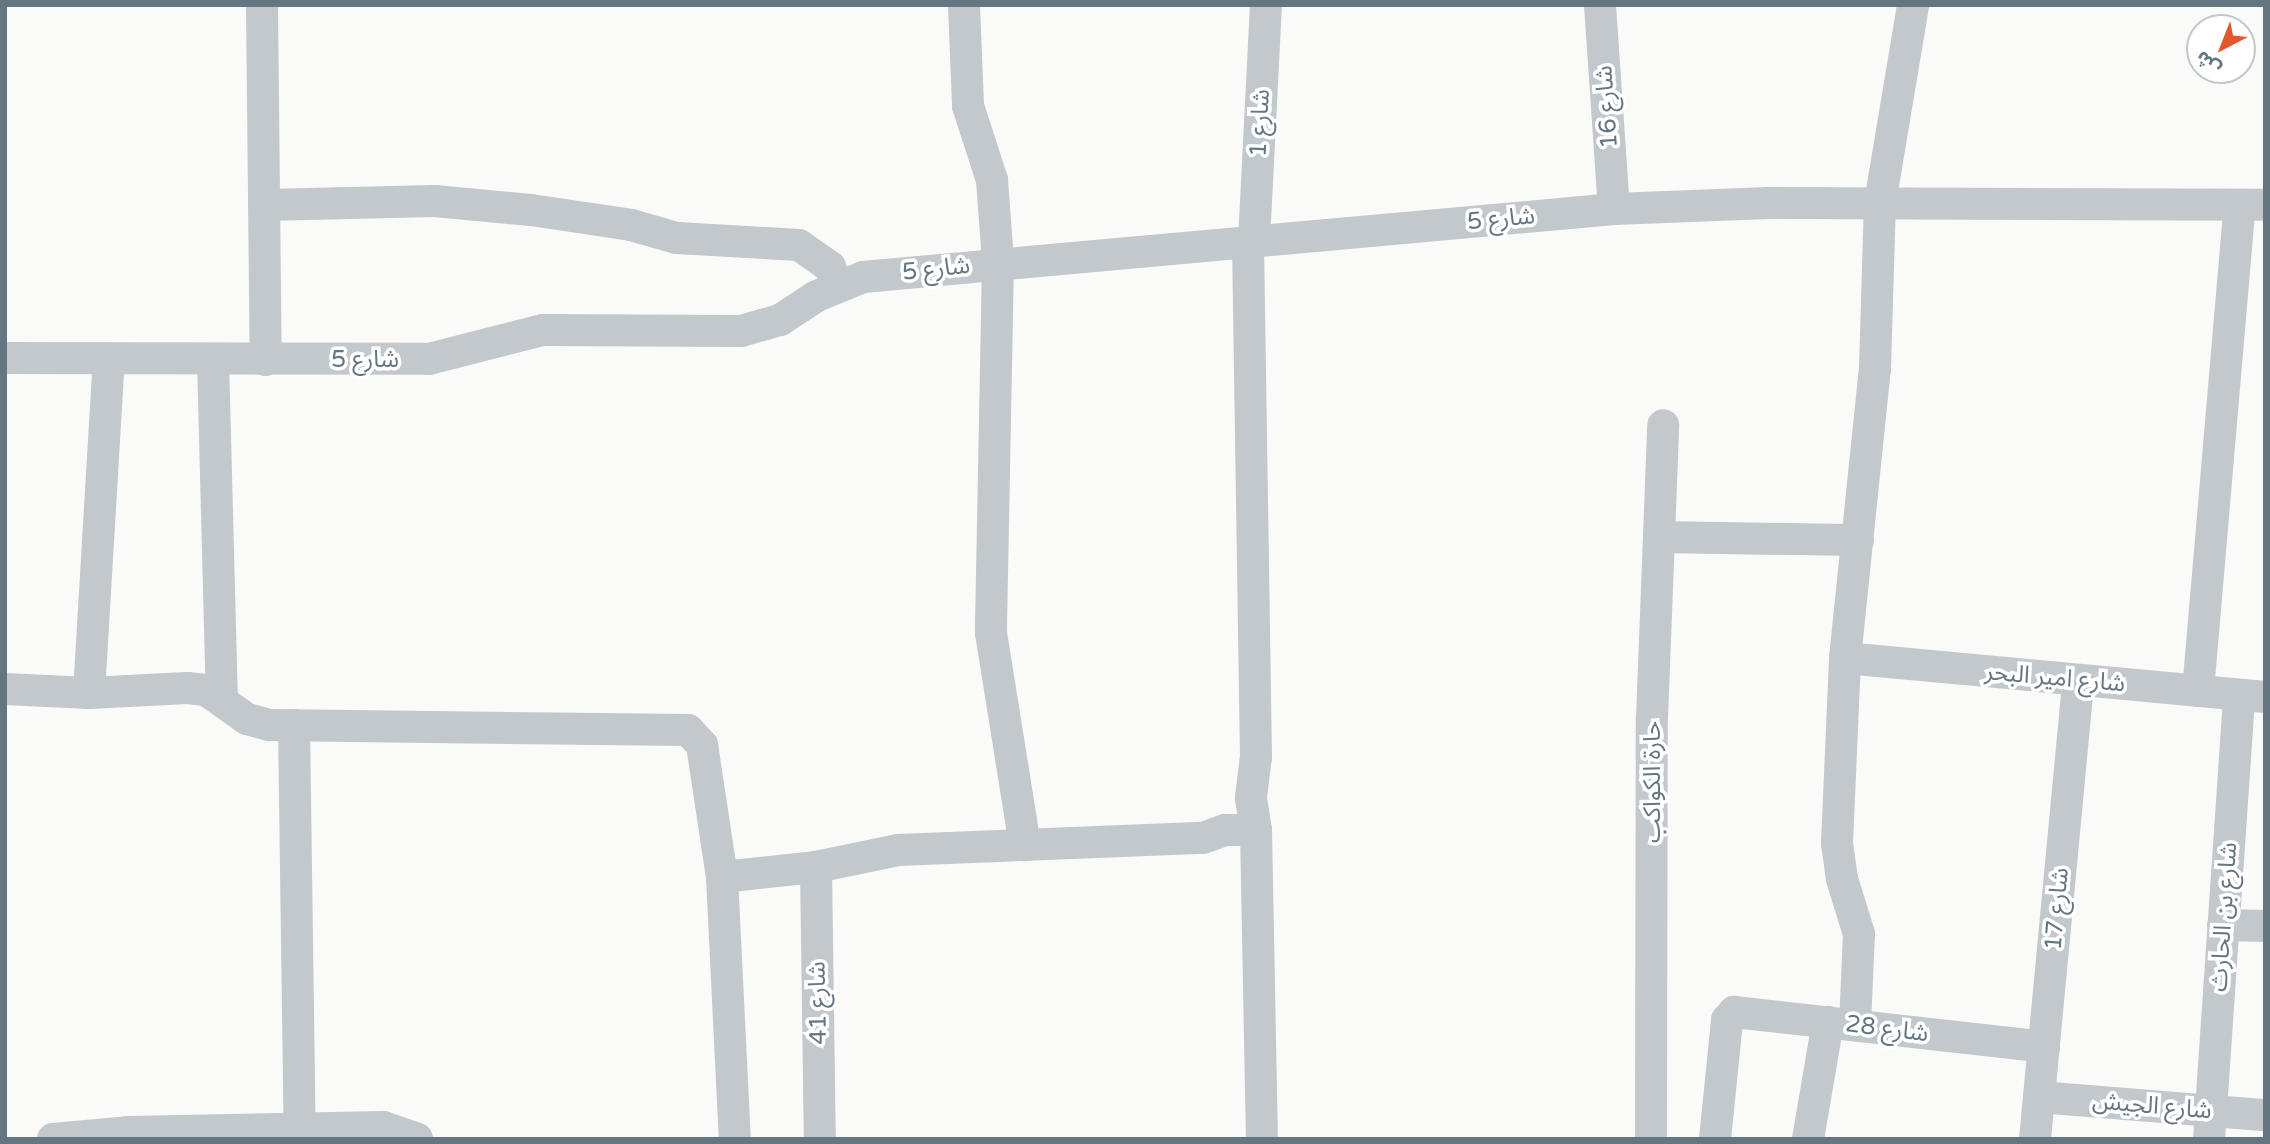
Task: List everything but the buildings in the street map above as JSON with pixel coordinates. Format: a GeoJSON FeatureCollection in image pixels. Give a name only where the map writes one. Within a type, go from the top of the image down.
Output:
{"type":"FeatureCollection","features":[{"type":"Feature","properties":{"kind":"street"},"geometry":{"type":"LineString","coordinates":[[262,5],[265,360]]}},
{"type":"Feature","properties":{"kind":"street"},"geometry":{"type":"LineString","coordinates":[[964,5],[968,106],[992,180],[998,262],[991,633],[1025,845]]}},
{"type":"Feature","properties":{"kind":"street","name":"شارع 1"},"geometry":{"type":"LineString","coordinates":[[1262,1139],[1256,830],[1251,797],[1256,758],[1251,242],[1266,5]]}},
{"type":"Feature","properties":{"kind":"street","name":"شارع 16"},"geometry":{"type":"LineString","coordinates":[[1600,5],[1614,209]]}},
{"type":"Feature","properties":{"kind":"street"},"geometry":{"type":"LineString","coordinates":[[1808,1139],[1842,1024],[1859,934],[1842,879],[1837,843],[1845,658],[1875,369],[1881,203],[1913,5]]}},
{"type":"Feature","properties":{"kind":"street"},"geometry":{"type":"LineString","coordinates":[[264,205],[435,201],[531,209],[631,225],[677,238],[799,245],[830,267],[837,286]]}},
{"type":"Feature","properties":{"kind":"street","name":"شارع 5"},"geometry":{"type":"LineString","coordinates":[[5,358],[429,359],[543,330],[741,331],[780,320],[837,286],[863,277],[998,262],[1614,209],[1881,203],[2252,206]]}},
{"type":"Feature","properties":{"kind":"street"},"geometry":{"type":"LineString","coordinates":[[2198,691],[2252,206]]}},
{"type":"Feature","properties":{"kind":"street"},"geometry":{"type":"LineString","coordinates":[[89,693],[109,360]]}},
{"type":"Feature","properties":{"kind":"street"},"geometry":{"type":"LineString","coordinates":[[214,360],[222,698]]}},
{"type":"Feature","properties":{"kind":"street","name":"حارة الكواكب"},"geometry":{"type":"LineString","coordinates":[[1651,1139],[1653,718],[1663,425]]}},
{"type":"Feature","properties":{"kind":"street"},"geometry":{"type":"LineString","coordinates":[[1659,537],[1858,540]]}},
{"type":"Feature","properties":{"kind":"street","name":"شارع امير البحر"},"geometry":{"type":"LineString","coordinates":[[1845,658],[2252,696]]}},
{"type":"Feature","properties":{"kind":"street","name":"شارع 17"},"geometry":{"type":"LineString","coordinates":[[2035,1139],[2078,680]]}},
{"type":"Feature","properties":{"kind":"street"},"geometry":{"type":"LineString","coordinates":[[5,689],[89,693],[187,688],[222,698],[247,719],[294,724],[688,730],[702,745],[722,877],[735,1139]]}},
{"type":"Feature","properties":{"kind":"street","name":"شارع بن الحارث"},"geometry":{"type":"LineString","coordinates":[[2210,1125],[2223,925],[2252,696]]}},
{"type":"Feature","properties":{"kind":"street"},"geometry":{"type":"LineString","coordinates":[[294,724],[300,1131]]}},
{"type":"Feature","properties":{"kind":"street"},"geometry":{"type":"LineString","coordinates":[[722,877],[816,867],[898,850],[1202,838],[1225,830],[1256,830]]}},
{"type":"Feature","properties":{"kind":"street","name":"شارع 41"},"geometry":{"type":"LineString","coordinates":[[816,867],[820,1139]]}},
{"type":"Feature","properties":{"kind":"street"},"geometry":{"type":"LineString","coordinates":[[2223,925],[2265,926]]}},
{"type":"Feature","properties":{"kind":"street","name":"شارع 28"},"geometry":{"type":"LineString","coordinates":[[1715,1139],[1731,1014],[2044,1047]]}},
{"type":"Feature","properties":{"kind":"street","name":"شارع الجيش"},"geometry":{"type":"LineString","coordinates":[[2039,1097],[2210,1125],[2265,1115]]}},
{"type":"Feature","properties":{"kind":"street"},"geometry":{"type":"LineString","coordinates":[[53,1139],[128,1132],[300,1131],[383,1127],[417,1139]]}}]}
